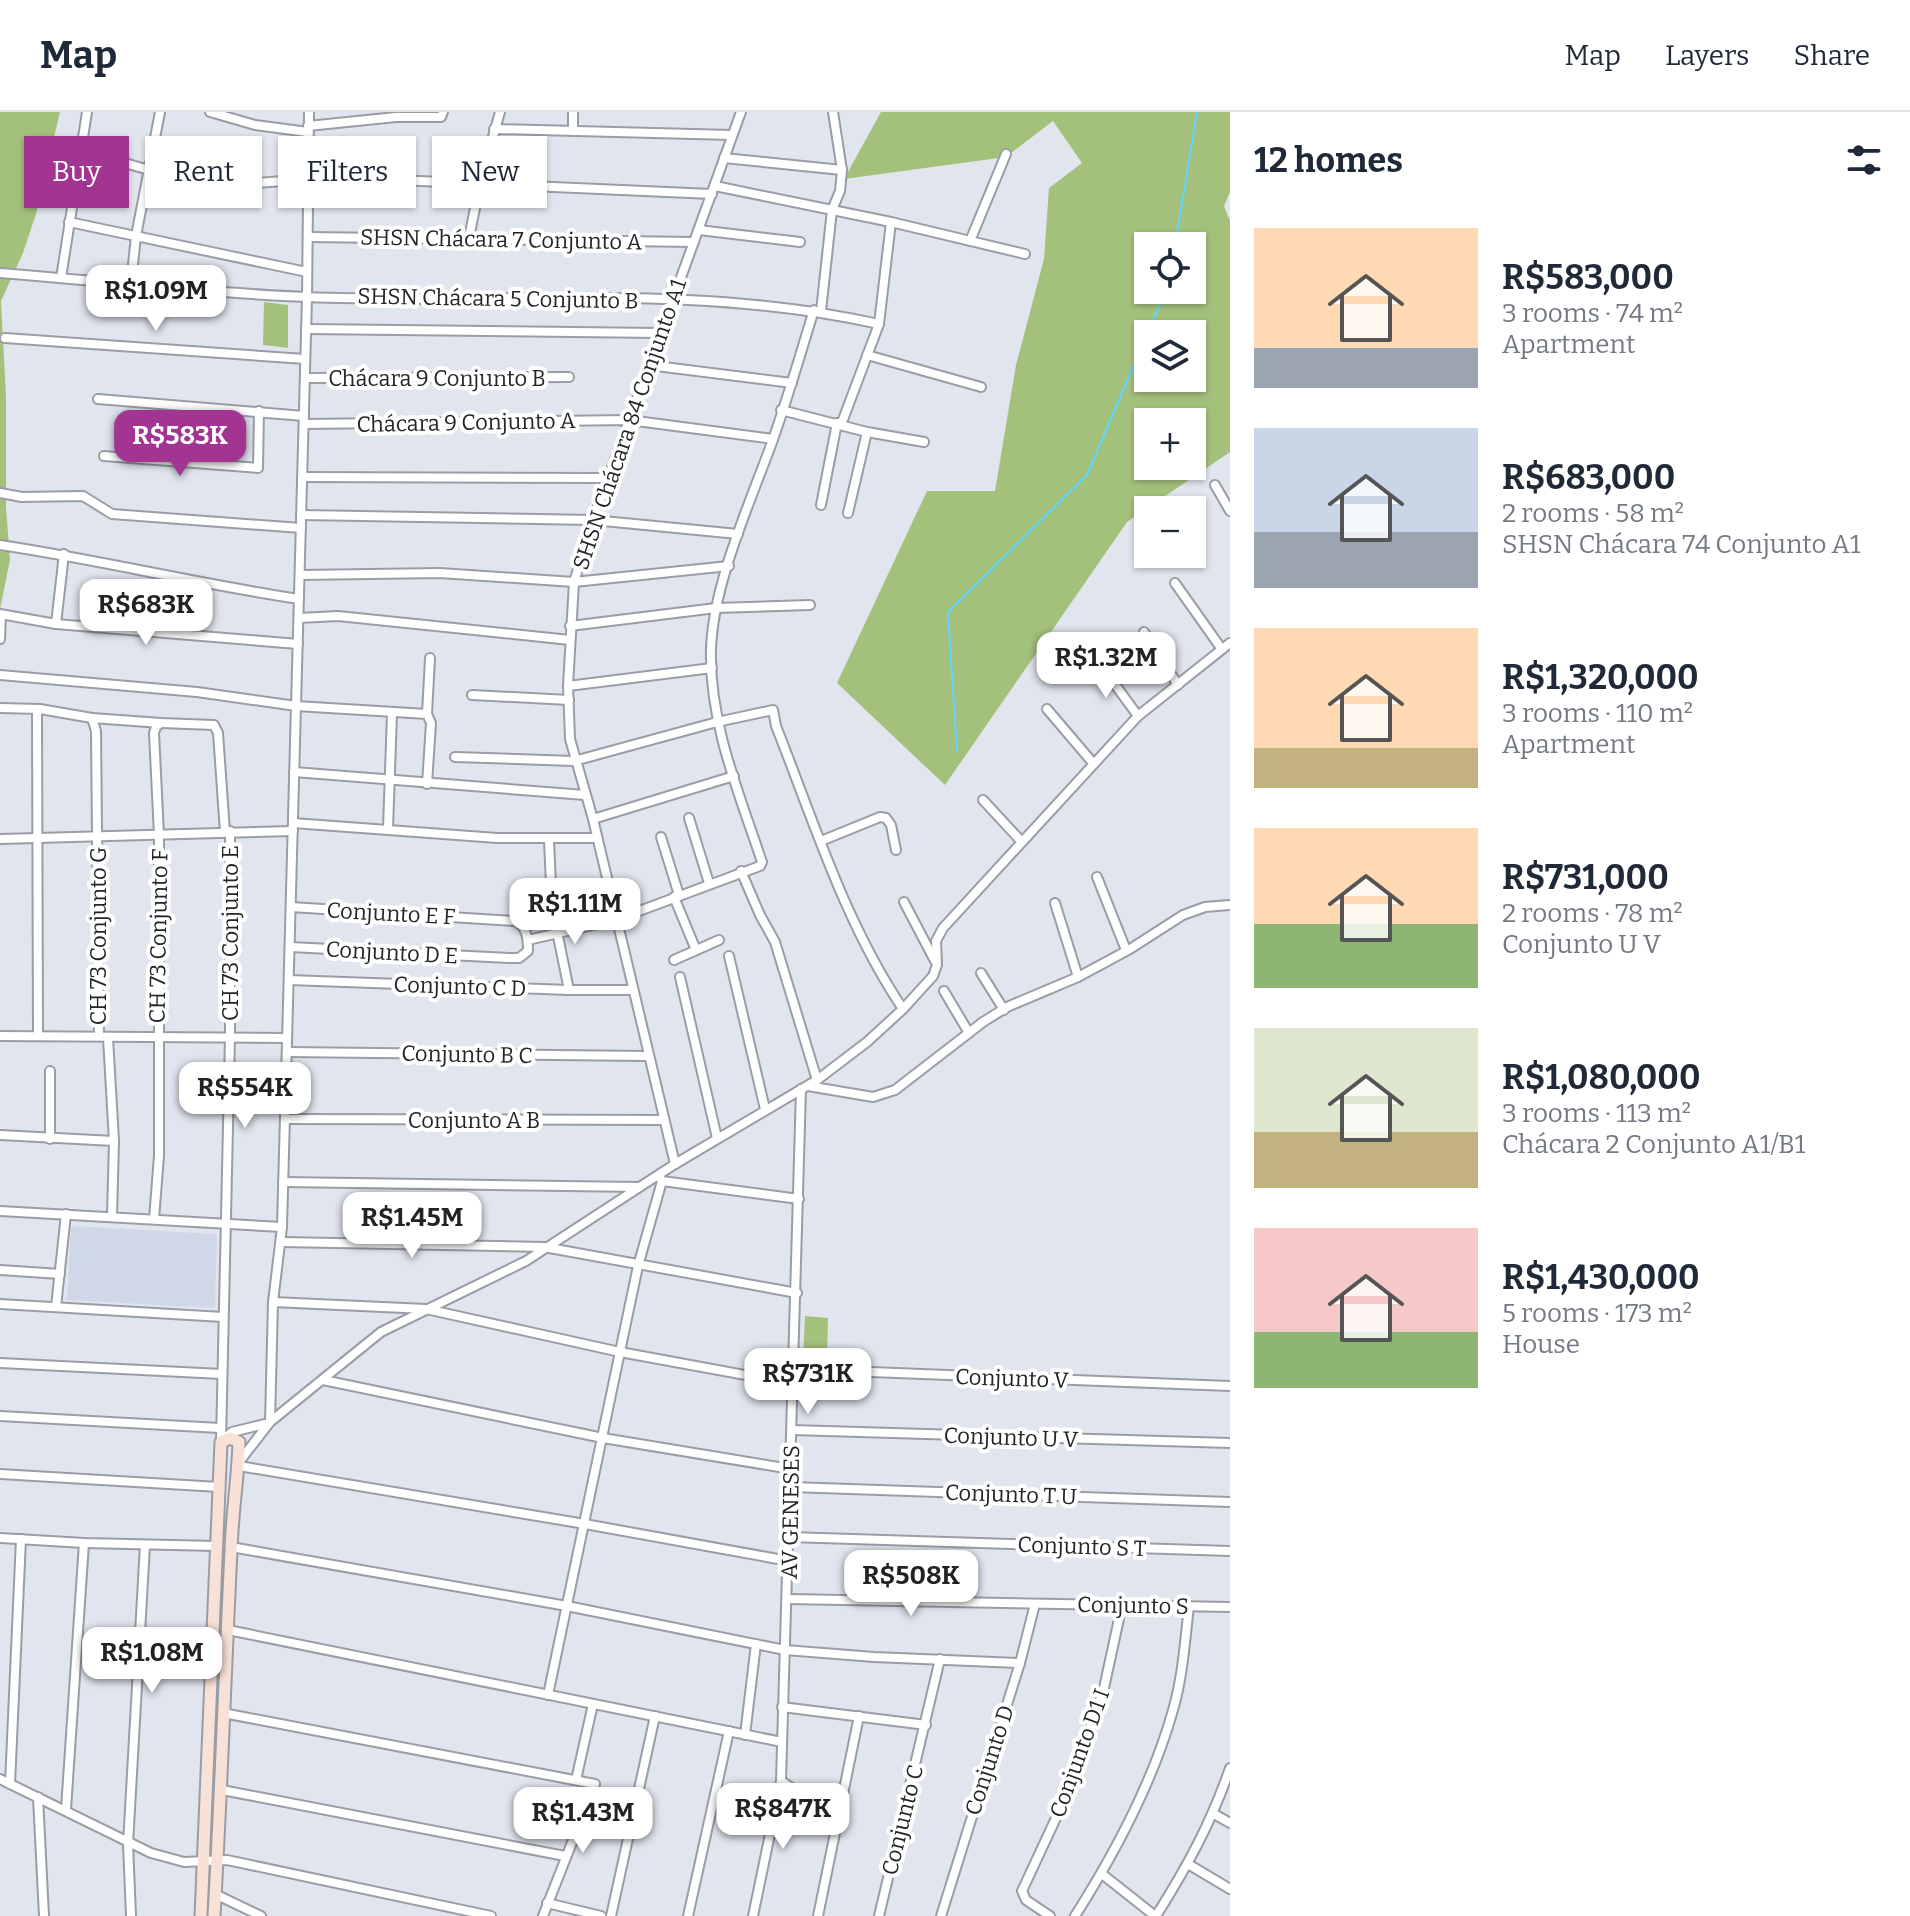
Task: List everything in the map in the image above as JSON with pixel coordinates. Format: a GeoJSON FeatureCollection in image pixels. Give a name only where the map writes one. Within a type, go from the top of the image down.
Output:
{"type":"FeatureCollection","features":[{"type":"Feature","properties":{"kind":"street"},"geometry":{"type":"LineString","coordinates":[[83,136],[87,112]]}},
{"type":"Feature","properties":{"kind":"street"},"geometry":{"type":"LineString","coordinates":[[155,136],[160,112]]}},
{"type":"Feature","properties":{"kind":"street"},"geometry":{"type":"LineString","coordinates":[[210,112],[255,125],[308,129],[396,117],[441,117],[443,112]]}},
{"type":"Feature","properties":{"kind":"street"},"geometry":{"type":"LineString","coordinates":[[308,136],[309,112]]}},
{"type":"Feature","properties":{"kind":"street"},"geometry":{"type":"LineString","coordinates":[[492,136],[500,112]]}},
{"type":"Feature","properties":{"kind":"street"},"geometry":{"type":"LineString","coordinates":[[573,112],[573,131]]}},
{"type":"Feature","properties":{"kind":"street","name":"SHSN Chácara 84 Conjunto A1"},"geometry":{"type":"LineString","coordinates":[[675,1164],[593,819],[574,761],[569,729],[570,626],[574,582],[593,520],[741,112]]}},
{"type":"Feature","properties":{"kind":"street"},"geometry":{"type":"LineString","coordinates":[[528,940],[615,920],[760,866],[762,862],[717,722],[711,650],[716,608],[738,534],[817,311],[832,210],[840,191],[842,170],[833,112]]}},
{"type":"Feature","properties":{"kind":"street"},"geometry":{"type":"LineString","coordinates":[[494,129],[732,135]]}},
{"type":"Feature","properties":{"kind":"street"},"geometry":{"type":"LineString","coordinates":[[970,241],[1006,154]]}},
{"type":"Feature","properties":{"kind":"street"},"geometry":{"type":"LineString","coordinates":[[724,158],[842,170]]}},
{"type":"Feature","properties":{"kind":"street"},"geometry":{"type":"LineString","coordinates":[[547,185],[713,190],[891,222],[1025,254]]}},
{"type":"Feature","properties":{"kind":"street"},"geometry":{"type":"LineString","coordinates":[[131,283],[145,190]]}},
{"type":"Feature","properties":{"kind":"street"},"geometry":{"type":"LineString","coordinates":[[61,278],[71,208]]}},
{"type":"Feature","properties":{"kind":"street"},"geometry":{"type":"LineString","coordinates":[[270,1422],[273,1302],[282,1227],[308,208]]}},
{"type":"Feature","properties":{"kind":"street"},"geometry":{"type":"LineString","coordinates":[[469,238],[475,208]]}},
{"type":"Feature","properties":{"kind":"street"},"geometry":{"type":"LineString","coordinates":[[69,222],[307,272]]}},
{"type":"Feature","properties":{"kind":"street"},"geometry":{"type":"LineString","coordinates":[[821,505],[839,424],[879,324],[891,222]]}},
{"type":"Feature","properties":{"kind":"street"},"geometry":{"type":"LineString","coordinates":[[699,230],[800,242]]}},
{"type":"Feature","properties":{"kind":"street","name":"SHSN Chácara 7 Conjunto A"},"geometry":{"type":"LineString","coordinates":[[308,237],[694,242]]}},
{"type":"Feature","properties":{"kind":"street","name":"SHSN Chácara 5 Conjunto B"},"geometry":{"type":"LineString","coordinates":[[0,273],[307,297],[674,300],[817,311],[879,324]]}},
{"type":"Feature","properties":{"kind":"street"},"geometry":{"type":"LineString","coordinates":[[306,329],[659,333]]}},
{"type":"Feature","properties":{"kind":"street"},"geometry":{"type":"LineString","coordinates":[[5,338],[305,359]]}},
{"type":"Feature","properties":{"kind":"street"},"geometry":{"type":"LineString","coordinates":[[867,355],[981,387]]}},
{"type":"Feature","properties":{"kind":"street"},"geometry":{"type":"LineString","coordinates":[[648,365],[792,383]]}},
{"type":"Feature","properties":{"kind":"street","name":"Chácara 9 Conjunto B"},"geometry":{"type":"LineString","coordinates":[[305,378],[569,377]]}},
{"type":"Feature","properties":{"kind":"street","name":"Chácara 9 Conjunto A"},"geometry":{"type":"LineString","coordinates":[[98,399],[259,411],[304,420],[629,420],[773,439]]}},
{"type":"Feature","properties":{"kind":"street"},"geometry":{"type":"LineString","coordinates":[[781,410],[867,432],[924,442]]}},
{"type":"Feature","properties":{"kind":"street"},"geometry":{"type":"LineString","coordinates":[[104,456],[258,468],[259,411]]}},
{"type":"Feature","properties":{"kind":"street"},"geometry":{"type":"LineString","coordinates":[[848,513],[867,432]]}},
{"type":"Feature","properties":{"kind":"street"},"geometry":{"type":"LineString","coordinates":[[302,477],[609,478]]}},
{"type":"Feature","properties":{"kind":"street"},"geometry":{"type":"LineString","coordinates":[[1215,485],[1230,511]]}},
{"type":"Feature","properties":{"kind":"street"},"geometry":{"type":"LineString","coordinates":[[0,493],[22,497],[83,496],[112,514],[301,528]]}},
{"type":"Feature","properties":{"kind":"street"},"geometry":{"type":"LineString","coordinates":[[301,515],[593,520],[738,534]]}},
{"type":"Feature","properties":{"kind":"street"},"geometry":{"type":"LineString","coordinates":[[0,545],[64,554],[203,584],[299,599]]}},
{"type":"Feature","properties":{"kind":"street"},"geometry":{"type":"LineString","coordinates":[[56,624],[64,554]]}},
{"type":"Feature","properties":{"kind":"street"},"geometry":{"type":"LineString","coordinates":[[300,575],[440,573],[574,582],[729,566]]}},
{"type":"Feature","properties":{"kind":"street"},"geometry":{"type":"LineString","coordinates":[[239,1464],[270,1422],[381,1332],[506,1272],[639,1187],[660,1178],[675,1164],[817,1080],[867,1042],[903,1009],[933,976],[937,965],[936,941],[943,928],[1138,716],[1226,646],[1175,583]]}},
{"type":"Feature","properties":{"kind":"street"},"geometry":{"type":"LineString","coordinates":[[570,626],[716,608],[810,605]]}},
{"type":"Feature","properties":{"kind":"street"},"geometry":{"type":"LineString","coordinates":[[0,639],[1,614],[56,624],[298,644]]}},
{"type":"Feature","properties":{"kind":"street"},"geometry":{"type":"LineString","coordinates":[[299,618],[338,616],[570,640]]}},
{"type":"Feature","properties":{"kind":"street"},"geometry":{"type":"LineString","coordinates":[[1144,632],[1178,685]]}},
{"type":"Feature","properties":{"kind":"street"},"geometry":{"type":"LineString","coordinates":[[427,784],[431,720],[427,714],[430,658]]}},
{"type":"Feature","properties":{"kind":"street"},"geometry":{"type":"LineString","coordinates":[[1100,664],[1138,716]]}},
{"type":"Feature","properties":{"kind":"street"},"geometry":{"type":"LineString","coordinates":[[568,686],[712,668]]}},
{"type":"Feature","properties":{"kind":"street"},"geometry":{"type":"LineString","coordinates":[[0,675],[197,692],[296,706],[427,714]]}},
{"type":"Feature","properties":{"kind":"street"},"geometry":{"type":"LineString","coordinates":[[472,695],[569,700]]}},
{"type":"Feature","properties":{"kind":"street"},"geometry":{"type":"LineString","coordinates":[[0,708],[40,709],[92,718],[161,723]]}},
{"type":"Feature","properties":{"kind":"street"},"geometry":{"type":"LineString","coordinates":[[1047,709],[1093,763]]}},
{"type":"Feature","properties":{"kind":"street"},"geometry":{"type":"LineString","coordinates":[[455,757],[574,761],[773,710],[776,726],[858,930],[883,979],[903,1009]]}},
{"type":"Feature","properties":{"kind":"street"},"geometry":{"type":"LineString","coordinates":[[37,711],[38,1036]]}},
{"type":"Feature","properties":{"kind":"street"},"geometry":{"type":"LineString","coordinates":[[388,829],[392,713]]}},
{"type":"Feature","properties":{"kind":"street","name":"CH 73 Conjunto G"},"geometry":{"type":"LineString","coordinates":[[92,718],[96,731],[103,1037],[114,1141],[112,1216]]}},
{"type":"Feature","properties":{"kind":"street","name":"CH 73 Conjunto E"},"geometry":{"type":"LineString","coordinates":[[161,723],[208,724],[216,727],[227,831],[230,1036],[222,1436]]}},
{"type":"Feature","properties":{"kind":"street","name":"CH 73 Conjunto F"},"geometry":{"type":"LineString","coordinates":[[154,1219],[159,1156],[159,835],[154,733],[161,723]]}},
{"type":"Feature","properties":{"kind":"street"},"geometry":{"type":"LineString","coordinates":[[294,772],[585,795]]}},
{"type":"Feature","properties":{"kind":"street"},"geometry":{"type":"LineString","coordinates":[[593,819],[734,776]]}},
{"type":"Feature","properties":{"kind":"street"},"geometry":{"type":"LineString","coordinates":[[983,800],[1021,841]]}},
{"type":"Feature","properties":{"kind":"street"},"geometry":{"type":"LineString","coordinates":[[821,841],[880,817],[886,818],[891,825],[896,850]]}},
{"type":"Feature","properties":{"kind":"street"},"geometry":{"type":"LineString","coordinates":[[689,818],[709,883]]}},
{"type":"Feature","properties":{"kind":"street"},"geometry":{"type":"LineString","coordinates":[[0,839],[159,835],[293,827],[388,829],[549,840],[597,838]]}},
{"type":"Feature","properties":{"kind":"street"},"geometry":{"type":"LineString","coordinates":[[661,837],[676,896],[696,950]]}},
{"type":"Feature","properties":{"kind":"street"},"geometry":{"type":"LineString","coordinates":[[549,840],[551,889],[569,990]]}},
{"type":"Feature","properties":{"kind":"street"},"geometry":{"type":"LineString","coordinates":[[741,871],[775,942],[817,1080]]}},
{"type":"Feature","properties":{"kind":"street"},"geometry":{"type":"LineString","coordinates":[[1097,877],[1126,950]]}},
{"type":"Feature","properties":{"kind":"street"},"geometry":{"type":"LineString","coordinates":[[904,902],[937,965]]}},
{"type":"Feature","properties":{"kind":"street"},"geometry":{"type":"LineString","coordinates":[[1055,903],[1078,977]]}},
{"type":"Feature","properties":{"kind":"street"},"geometry":{"type":"LineString","coordinates":[[805,1088],[862,1096],[881,1096],[895,1090],[1004,1010],[1078,977],[1183,915],[1205,907],[1230,905]]}},
{"type":"Feature","properties":{"kind":"street","name":"Conjunto E F"},"geometry":{"type":"LineString","coordinates":[[291,907],[510,920],[520,923],[528,940]]}},
{"type":"Feature","properties":{"kind":"street","name":"Conjunto D E"},"geometry":{"type":"LineString","coordinates":[[290,947],[519,958],[528,951],[528,940]]}},
{"type":"Feature","properties":{"kind":"street"},"geometry":{"type":"LineString","coordinates":[[674,960],[719,940]]}},
{"type":"Feature","properties":{"kind":"street"},"geometry":{"type":"LineString","coordinates":[[729,956],[765,1109]]}},
{"type":"Feature","properties":{"kind":"street"},"geometry":{"type":"LineString","coordinates":[[981,973],[1004,1010]]}},
{"type":"Feature","properties":{"kind":"street"},"geometry":{"type":"LineString","coordinates":[[680,977],[717,1138]]}},
{"type":"Feature","properties":{"kind":"street","name":"Conjunto C D"},"geometry":{"type":"LineString","coordinates":[[289,980],[632,990]]}},
{"type":"Feature","properties":{"kind":"street"},"geometry":{"type":"LineString","coordinates":[[944,991],[969,1033]]}},
{"type":"Feature","properties":{"kind":"street"},"geometry":{"type":"LineString","coordinates":[[0,1036],[287,1038]]}},
{"type":"Feature","properties":{"kind":"street","name":"Conjunto B C"},"geometry":{"type":"LineString","coordinates":[[287,1052],[647,1056]]}},
{"type":"Feature","properties":{"kind":"street"},"geometry":{"type":"LineString","coordinates":[[50,1071],[50,1139]]}},
{"type":"Feature","properties":{"kind":"street","name":"AV GENESES"},"geometry":{"type":"LineString","coordinates":[[753,1916],[781,1781],[805,1088]]}},
{"type":"Feature","properties":{"kind":"street","name":"Conjunto A B"},"geometry":{"type":"LineString","coordinates":[[285,1119],[663,1120]]}},
{"type":"Feature","properties":{"kind":"street"},"geometry":{"type":"LineString","coordinates":[[0,1135],[114,1141]]}},
{"type":"Feature","properties":{"kind":"street"},"geometry":{"type":"LineString","coordinates":[[660,1178],[799,1199]]}},
{"type":"Feature","properties":{"kind":"street"},"geometry":{"type":"LineString","coordinates":[[548,1695],[638,1266],[660,1178]]}},
{"type":"Feature","properties":{"kind":"street"},"geometry":{"type":"LineString","coordinates":[[283,1182],[639,1187]]}},
{"type":"Feature","properties":{"kind":"street"},"geometry":{"type":"LineString","coordinates":[[0,1211],[282,1227]]}},
{"type":"Feature","properties":{"kind":"street"},"geometry":{"type":"LineString","coordinates":[[56,1307],[66,1214]]}},
{"type":"Feature","properties":{"kind":"street"},"geometry":{"type":"LineString","coordinates":[[281,1242],[544,1247],[797,1293]]}},
{"type":"Feature","properties":{"kind":"street"},"geometry":{"type":"LineString","coordinates":[[0,1270],[60,1274]]}},
{"type":"Feature","properties":{"kind":"street"},"geometry":{"type":"LineString","coordinates":[[273,1302],[426,1309],[620,1352],[794,1384]]}},
{"type":"Feature","properties":{"kind":"street"},"geometry":{"type":"LineString","coordinates":[[0,1304],[223,1317]]}},
{"type":"Feature","properties":{"kind":"street"},"geometry":{"type":"LineString","coordinates":[[0,1363],[222,1374]]}},
{"type":"Feature","properties":{"kind":"street","name":"Conjunto V"},"geometry":{"type":"LineString","coordinates":[[794,1369],[1230,1386]]}},
{"type":"Feature","properties":{"kind":"street"},"geometry":{"type":"LineString","coordinates":[[323,1380],[603,1438],[791,1469]]}},
{"type":"Feature","properties":{"kind":"street"},"geometry":{"type":"LineString","coordinates":[[0,1416],[222,1436],[239,1442],[231,1547],[214,1916]]}},
{"type":"Feature","properties":{"kind":"street"},"geometry":{"type":"LineString","coordinates":[[222,1436],[270,1422]]}},
{"type":"Feature","properties":{"kind":"street","name":"Conjunto U V"},"geometry":{"type":"LineString","coordinates":[[792,1430],[1230,1443]]}},
{"type":"Feature","properties":{"kind":"street"},"geometry":{"type":"LineString","coordinates":[[201,1916],[222,1436]]}},
{"type":"Feature","properties":{"kind":"street"},"geometry":{"type":"LineString","coordinates":[[239,1464],[789,1561]]}},
{"type":"Feature","properties":{"kind":"street"},"geometry":{"type":"LineString","coordinates":[[0,1474],[219,1487]]}},
{"type":"Feature","properties":{"kind":"street","name":"Conjunto T U"},"geometry":{"type":"LineString","coordinates":[[791,1487],[1230,1502]]}},
{"type":"Feature","properties":{"kind":"street","name":"Conjunto S T"},"geometry":{"type":"LineString","coordinates":[[789,1537],[1230,1551]]}},
{"type":"Feature","properties":{"kind":"street"},"geometry":{"type":"LineString","coordinates":[[0,1538],[217,1546]]}},
{"type":"Feature","properties":{"kind":"street"},"geometry":{"type":"LineString","coordinates":[[10,1784],[21,1539]]}},
{"type":"Feature","properties":{"kind":"street"},"geometry":{"type":"LineString","coordinates":[[66,1809],[84,1543]]}},
{"type":"Feature","properties":{"kind":"street"},"geometry":{"type":"LineString","coordinates":[[131,1916],[128,1844],[145,1545]]}},
{"type":"Feature","properties":{"kind":"street"},"geometry":{"type":"LineString","coordinates":[[231,1547],[567,1606],[785,1650],[1020,1663]]}},
{"type":"Feature","properties":{"kind":"street","name":"Conjunto S"},"geometry":{"type":"LineString","coordinates":[[788,1599],[1230,1607]]}},
{"type":"Feature","properties":{"kind":"street","name":"Conjunto D"},"geometry":{"type":"LineString","coordinates":[[941,1916],[1020,1663],[1035,1604]]}},
{"type":"Feature","properties":{"kind":"street","name":"Conjunto D1 I"},"geometry":{"type":"LineString","coordinates":[[1050,1916],[1023,1896],[1022,1891],[1069,1790],[1104,1688],[1122,1605]]}},
{"type":"Feature","properties":{"kind":"street"},"geometry":{"type":"LineString","coordinates":[[1075,1916],[1102,1874],[1147,1780],[1173,1710],[1189,1606]]}},
{"type":"Feature","properties":{"kind":"street"},"geometry":{"type":"LineString","coordinates":[[228,1630],[782,1742]]}},
{"type":"Feature","properties":{"kind":"street"},"geometry":{"type":"LineString","coordinates":[[745,1735],[756,1644]]}},
{"type":"Feature","properties":{"kind":"street","name":"Conjunto C"},"geometry":{"type":"LineString","coordinates":[[879,1916],[940,1659]]}},
{"type":"Feature","properties":{"kind":"street"},"geometry":{"type":"LineString","coordinates":[[576,1780],[593,1704]]}},
{"type":"Feature","properties":{"kind":"street"},"geometry":{"type":"LineString","coordinates":[[782,1707],[926,1725]]}},
{"type":"Feature","properties":{"kind":"street"},"geometry":{"type":"LineString","coordinates":[[223,1713],[595,1784],[543,1916]]}},
{"type":"Feature","properties":{"kind":"street"},"geometry":{"type":"LineString","coordinates":[[611,1916],[655,1716]]}},
{"type":"Feature","properties":{"kind":"street"},"geometry":{"type":"LineString","coordinates":[[818,1916],[859,1716]]}},
{"type":"Feature","properties":{"kind":"street"},"geometry":{"type":"LineString","coordinates":[[688,1916],[729,1731]]}},
{"type":"Feature","properties":{"kind":"street"},"geometry":{"type":"LineString","coordinates":[[1102,1874],[1155,1916],[1188,1864],[1214,1814],[1230,1768]]}},
{"type":"Feature","properties":{"kind":"street"},"geometry":{"type":"LineString","coordinates":[[0,1779],[66,1809],[128,1844],[166,1858],[184,1862],[217,1860],[491,1916]]}},
{"type":"Feature","properties":{"kind":"street"},"geometry":{"type":"LineString","coordinates":[[781,1781],[840,1819]]}},
{"type":"Feature","properties":{"kind":"street"},"geometry":{"type":"LineString","coordinates":[[222,1790],[565,1856]]}},
{"type":"Feature","properties":{"kind":"street"},"geometry":{"type":"LineString","coordinates":[[38,1797],[44,1916]]}},
{"type":"Feature","properties":{"kind":"street"},"geometry":{"type":"LineString","coordinates":[[1214,1814],[1230,1823]]}},
{"type":"Feature","properties":{"kind":"street"},"geometry":{"type":"LineString","coordinates":[[1188,1864],[1230,1889]]}},
{"type":"Feature","properties":{"kind":"street"},"geometry":{"type":"LineString","coordinates":[[215,1894],[261,1916]]}},
{"type":"Feature","properties":{"kind":"street"},"geometry":{"type":"LineString","coordinates":[[547,1903],[601,1916]]}},
{"type":"Feature","properties":{"kind":"shaded area"},"geometry":{"type":"Polygon","coordinates":[[[71,1226],[217,1234],[215,1308],[67,1300],[71,1226]]]}},
{"type":"Feature","properties":{"kind":"green space"},"geometry":{"type":"Polygon","coordinates":[[[0,112],[60,112],[54,136],[24,136],[24,208],[37,208],[23,253],[1,301],[10,560],[0,609],[0,112]]]}},
{"type":"Feature","properties":{"kind":"green space"},"geometry":{"type":"Polygon","coordinates":[[[881,112],[1230,112],[1230,192],[1224,206],[1230,221],[1230,452],[1206,468],[1206,408],[1134,408],[1134,480],[1189,480],[1165,496],[1134,496],[1134,517],[1127,522],[945,785],[837,683],[927,491],[995,491],[1016,365],[1044,259],[1049,188],[1082,163],[1053,121],[1006,157],[844,179],[881,112]]]}},
{"type":"Feature","properties":{"kind":"green space"},"geometry":{"type":"Polygon","coordinates":[[[264,302],[288,305],[288,348],[263,345],[264,302]]]}},
{"type":"Feature","properties":{"kind":"green space"},"geometry":{"type":"Polygon","coordinates":[[[805,1316],[828,1318],[827,1361],[803,1359],[805,1316]]]}},
{"type":"Feature","properties":{"kind":"waterway"},"geometry":{"type":"LineString","coordinates":[[1177,232],[1197,112]]}},
{"type":"Feature","properties":{"kind":"waterway"},"geometry":{"type":"LineString","coordinates":[[957,752],[948,612],[1087,475],[1160,304]]}}]}
